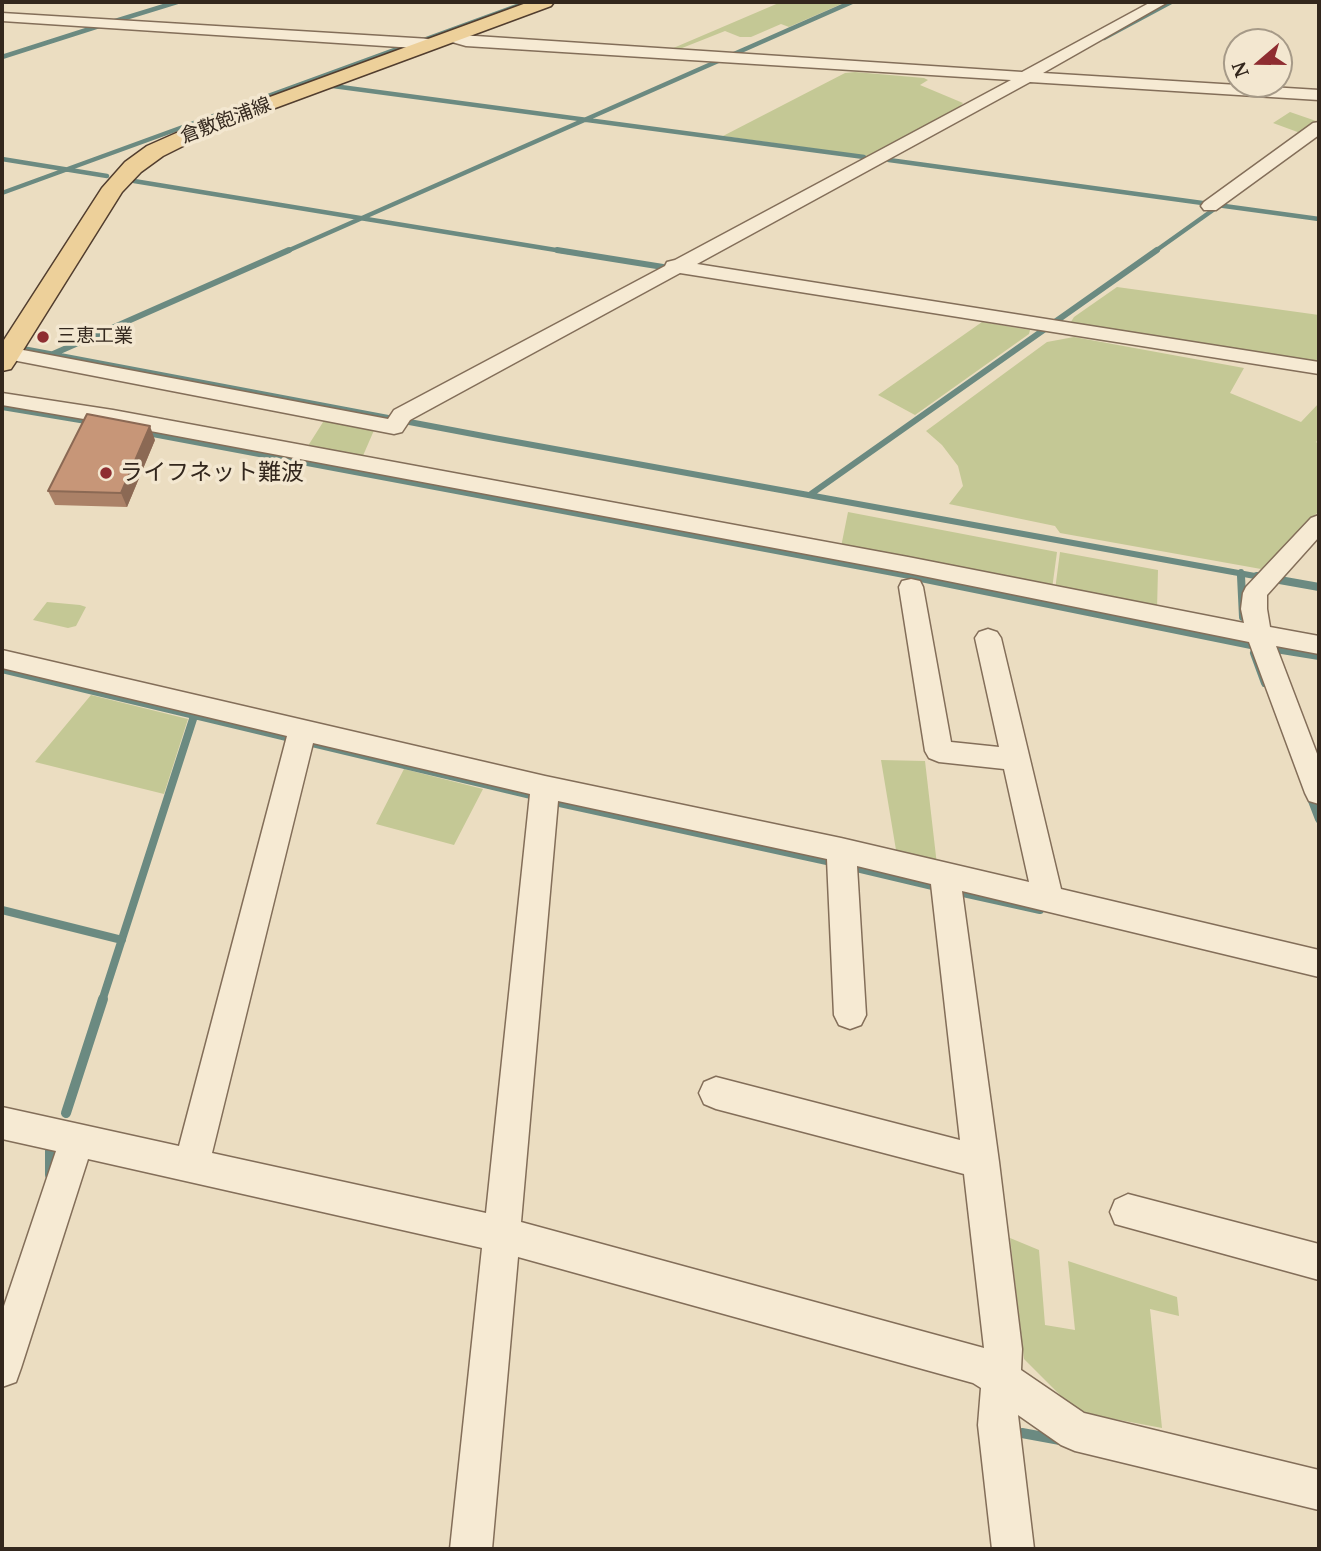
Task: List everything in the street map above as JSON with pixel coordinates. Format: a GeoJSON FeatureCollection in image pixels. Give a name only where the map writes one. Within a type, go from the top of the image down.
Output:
{"type":"FeatureCollection","features":[{"type":"Feature","properties":{"kind":"main road","name":"倉敷飽浦線"},"geometry":{"type":"LineString","coordinates":[[7,352],[105,198],[122,177],[144,159],[179,138],[206,127],[545,2]]}},
{"type":"Feature","properties":{"kind":"street"},"geometry":{"type":"LineString","coordinates":[[7,352],[394,426],[399,420],[1161,2]]}},
{"type":"Feature","properties":{"kind":"street"},"geometry":{"type":"LineString","coordinates":[[2,17],[466,41],[1319,95]]}},
{"type":"Feature","properties":{"kind":"street"},"geometry":{"type":"LineString","coordinates":[[1212,205],[1319,127]]}},
{"type":"Feature","properties":{"kind":"street"},"geometry":{"type":"LineString","coordinates":[[680,267],[1319,368]]}},
{"type":"Feature","properties":{"kind":"street"},"geometry":{"type":"LineString","coordinates":[[2,399],[113,417],[880,560],[1256,639],[1319,645]]}},
{"type":"Feature","properties":{"kind":"street"},"geometry":{"type":"LineString","coordinates":[[1319,523],[1255,593],[1254,609],[1256,639],[1319,793]]}},
{"type":"Feature","properties":{"kind":"street"},"geometry":{"type":"LineString","coordinates":[[911,587],[939,751],[1014,759]]}},
{"type":"Feature","properties":{"kind":"street"},"geometry":{"type":"LineString","coordinates":[[988,638],[1048,900]]}},
{"type":"Feature","properties":{"kind":"street"},"geometry":{"type":"LineString","coordinates":[[2,659],[300,736],[544,787],[946,884],[1048,900],[1319,963]]}},
{"type":"Feature","properties":{"kind":"street"},"geometry":{"type":"LineString","coordinates":[[191,1166],[300,736]]}},
{"type":"Feature","properties":{"kind":"street"},"geometry":{"type":"LineString","coordinates":[[471,1549],[544,787]]}},
{"type":"Feature","properties":{"kind":"street"},"geometry":{"type":"LineString","coordinates":[[842,858],[850,1015]]}},
{"type":"Feature","properties":{"kind":"street"},"geometry":{"type":"LineString","coordinates":[[946,884],[1003,1349],[998,1425],[1013,1549]]}},
{"type":"Feature","properties":{"kind":"street"},"geometry":{"type":"LineString","coordinates":[[716,1093],[982,1162]]}},
{"type":"Feature","properties":{"kind":"street"},"geometry":{"type":"LineString","coordinates":[[2,1124],[191,1166],[982,1366],[1075,1431],[1319,1490]]}},
{"type":"Feature","properties":{"kind":"street"},"geometry":{"type":"LineString","coordinates":[[2,1368],[77,1141]]}},
{"type":"Feature","properties":{"kind":"street"},"geometry":{"type":"LineString","coordinates":[[1128,1212],[1319,1262]]}},
{"type":"Feature","properties":{"kind":"green space"},"geometry":{"type":"Polygon","coordinates":[[[781,2],[846,2],[789,27],[781,24],[751,37],[740,37],[725,31],[672,52],[664,52],[781,2]]]}},
{"type":"Feature","properties":{"kind":"green space"},"geometry":{"type":"Polygon","coordinates":[[[845,73],[924,78],[928,80],[920,85],[963,103],[956,111],[867,156],[723,136],[845,73]]]}},
{"type":"Feature","properties":{"kind":"green space"},"geometry":{"type":"Polygon","coordinates":[[[1290,112],[1319,122],[1303,134],[1273,123],[1290,112]]]}},
{"type":"Feature","properties":{"kind":"green space"},"geometry":{"type":"Polygon","coordinates":[[[1117,287],[1319,315],[1319,363],[1069,325],[1074,317],[1117,287]]]}},
{"type":"Feature","properties":{"kind":"green space"},"geometry":{"type":"Polygon","coordinates":[[[982,322],[1030,330],[1029,334],[915,415],[878,395],[982,322]]]}},
{"type":"Feature","properties":{"kind":"green space"},"geometry":{"type":"Polygon","coordinates":[[[1074,337],[1244,368],[1230,393],[1301,422],[1319,403],[1319,439],[1316,442],[1319,444],[1319,511],[1261,569],[1060,533],[1055,526],[949,504],[963,486],[958,466],[942,445],[926,431],[1047,342],[1074,337]]]}},
{"type":"Feature","properties":{"kind":"green space"},"geometry":{"type":"Polygon","coordinates":[[[325,419],[375,428],[362,458],[306,449],[325,419]]]}},
{"type":"Feature","properties":{"kind":"green space"},"geometry":{"type":"Polygon","coordinates":[[[848,512],[1057,552],[1052,589],[841,547],[848,512]]]}},
{"type":"Feature","properties":{"kind":"green space"},"geometry":{"type":"Polygon","coordinates":[[[1060,552],[1158,570],[1157,610],[1055,590],[1060,552]]]}},
{"type":"Feature","properties":{"kind":"green space"},"geometry":{"type":"Polygon","coordinates":[[[47,602],[86,607],[76,626],[68,628],[33,620],[47,602]]]}},
{"type":"Feature","properties":{"kind":"green space"},"geometry":{"type":"Polygon","coordinates":[[[91,695],[188,719],[164,794],[35,762],[91,695]]]}},
{"type":"Feature","properties":{"kind":"green space"},"geometry":{"type":"Polygon","coordinates":[[[881,760],[925,761],[937,865],[897,856],[881,760]]]}},
{"type":"Feature","properties":{"kind":"green space"},"geometry":{"type":"Polygon","coordinates":[[[404,769],[483,789],[454,845],[376,824],[404,769]]]}},
{"type":"Feature","properties":{"kind":"green space"},"geometry":{"type":"Polygon","coordinates":[[[1010,1238],[1039,1250],[1045,1325],[1075,1330],[1068,1261],[1177,1297],[1179,1316],[1150,1309],[1162,1428],[1077,1412],[1024,1359],[1010,1238]]]}},
{"type":"Feature","properties":{"kind":"building","name":"ライフネット難波"},"geometry":{"type":"Polygon","coordinates":[[[87,414],[150,426],[121,493],[48,491],[87,414]]]}},
{"type":"Feature","properties":{"kind":"waterway"},"geometry":{"type":"LineString","coordinates":[[112,22],[177,2]]}},
{"type":"Feature","properties":{"kind":"waterway"},"geometry":{"type":"LineString","coordinates":[[418,42],[528,2]]}},
{"type":"Feature","properties":{"kind":"waterway"},"geometry":{"type":"LineString","coordinates":[[585,120],[852,2]]}},
{"type":"Feature","properties":{"kind":"waterway"},"geometry":{"type":"LineString","coordinates":[[1104,38],[1171,2]]}},
{"type":"Feature","properties":{"kind":"waterway"},"geometry":{"type":"LineString","coordinates":[[2,57],[99,26]]}},
{"type":"Feature","properties":{"kind":"waterway"},"geometry":{"type":"LineString","coordinates":[[67,169],[405,46]]}},
{"type":"Feature","properties":{"kind":"waterway"},"geometry":{"type":"LineString","coordinates":[[333,86],[585,120]]}},
{"type":"Feature","properties":{"kind":"waterway"},"geometry":{"type":"LineString","coordinates":[[362,218],[585,120]]}},
{"type":"Feature","properties":{"kind":"waterway"},"geometry":{"type":"LineString","coordinates":[[585,120],[864,157]]}},
{"type":"Feature","properties":{"kind":"waterway"},"geometry":{"type":"LineString","coordinates":[[2,159],[67,169]]}},
{"type":"Feature","properties":{"kind":"waterway"},"geometry":{"type":"LineString","coordinates":[[889,160],[1220,205]]}},
{"type":"Feature","properties":{"kind":"waterway"},"geometry":{"type":"LineString","coordinates":[[2,193],[67,169]]}},
{"type":"Feature","properties":{"kind":"waterway"},"geometry":{"type":"LineString","coordinates":[[67,169],[107,176]]}},
{"type":"Feature","properties":{"kind":"waterway"},"geometry":{"type":"LineString","coordinates":[[134,181],[362,218]]}},
{"type":"Feature","properties":{"kind":"waterway"},"geometry":{"type":"LineString","coordinates":[[1154,252],[1220,205]]}},
{"type":"Feature","properties":{"kind":"waterway"},"geometry":{"type":"LineString","coordinates":[[1220,205],[1319,219]]}},
{"type":"Feature","properties":{"kind":"waterway"},"geometry":{"type":"LineString","coordinates":[[285,252],[362,218]]}},
{"type":"Feature","properties":{"kind":"waterway"},"geometry":{"type":"LineString","coordinates":[[362,218],[568,252]]}},
{"type":"Feature","properties":{"kind":"waterway"},"geometry":{"type":"LineString","coordinates":[[53,354],[289,250]]}},
{"type":"Feature","properties":{"kind":"waterway"},"geometry":{"type":"LineString","coordinates":[[557,250],[663,267]]}},
{"type":"Feature","properties":{"kind":"waterway"},"geometry":{"type":"LineString","coordinates":[[811,494],[1157,250]]}},
{"type":"Feature","properties":{"kind":"waterway"},"geometry":{"type":"LineString","coordinates":[[2,345],[494,438],[1241,573]]}},
{"type":"Feature","properties":{"kind":"waterway"},"geometry":{"type":"LineString","coordinates":[[2,407],[92,422]]}},
{"type":"Feature","properties":{"kind":"waterway"},"geometry":{"type":"LineString","coordinates":[[142,432],[920,578]]}},
{"type":"Feature","properties":{"kind":"waterway"},"geometry":{"type":"LineString","coordinates":[[1241,573],[1266,578]]}},
{"type":"Feature","properties":{"kind":"waterway"},"geometry":{"type":"LineString","coordinates":[[911,576],[1251,645],[1319,656]]}},
{"type":"Feature","properties":{"kind":"waterway"},"geometry":{"type":"LineString","coordinates":[[1241,576],[1243,617]]}},
{"type":"Feature","properties":{"kind":"waterway"},"geometry":{"type":"LineString","coordinates":[[1257,576],[1319,587]]}},
{"type":"Feature","properties":{"kind":"waterway"},"geometry":{"type":"LineString","coordinates":[[1254,653],[1265,683]]}},
{"type":"Feature","properties":{"kind":"waterway"},"geometry":{"type":"LineString","coordinates":[[2,669],[295,739]]}},
{"type":"Feature","properties":{"kind":"waterway"},"geometry":{"type":"LineString","coordinates":[[122,940],[194,716]]}},
{"type":"Feature","properties":{"kind":"waterway"},"geometry":{"type":"LineString","coordinates":[[308,742],[531,795]]}},
{"type":"Feature","properties":{"kind":"waterway"},"geometry":{"type":"LineString","coordinates":[[1309,793],[1319,819]]}},
{"type":"Feature","properties":{"kind":"waterway"},"geometry":{"type":"LineString","coordinates":[[555,802],[836,863]]}},
{"type":"Feature","properties":{"kind":"waterway"},"geometry":{"type":"LineString","coordinates":[[848,866],[941,888]]}},
{"type":"Feature","properties":{"kind":"waterway"},"geometry":{"type":"LineString","coordinates":[[954,891],[1040,910]]}},
{"type":"Feature","properties":{"kind":"waterway"},"geometry":{"type":"LineString","coordinates":[[2,910],[122,940]]}},
{"type":"Feature","properties":{"kind":"waterway"},"geometry":{"type":"LineString","coordinates":[[102,1001],[122,940]]}},
{"type":"Feature","properties":{"kind":"waterway"},"geometry":{"type":"LineString","coordinates":[[66,1113],[103,999]]}},
{"type":"Feature","properties":{"kind":"waterway"},"geometry":{"type":"LineString","coordinates":[[50,1146],[50,1175]]}},
{"type":"Feature","properties":{"kind":"waterway"},"geometry":{"type":"LineString","coordinates":[[1022,1433],[1060,1440]]}},
{"type":"Feature","properties":{"kind":"place","name":"三恵工業"},"geometry":{"type":"Point","coordinates":[43,337]}},
{"type":"Feature","properties":{"kind":"place","name":"ライフネット難波"},"geometry":{"type":"Point","coordinates":[106,473]}}]}
